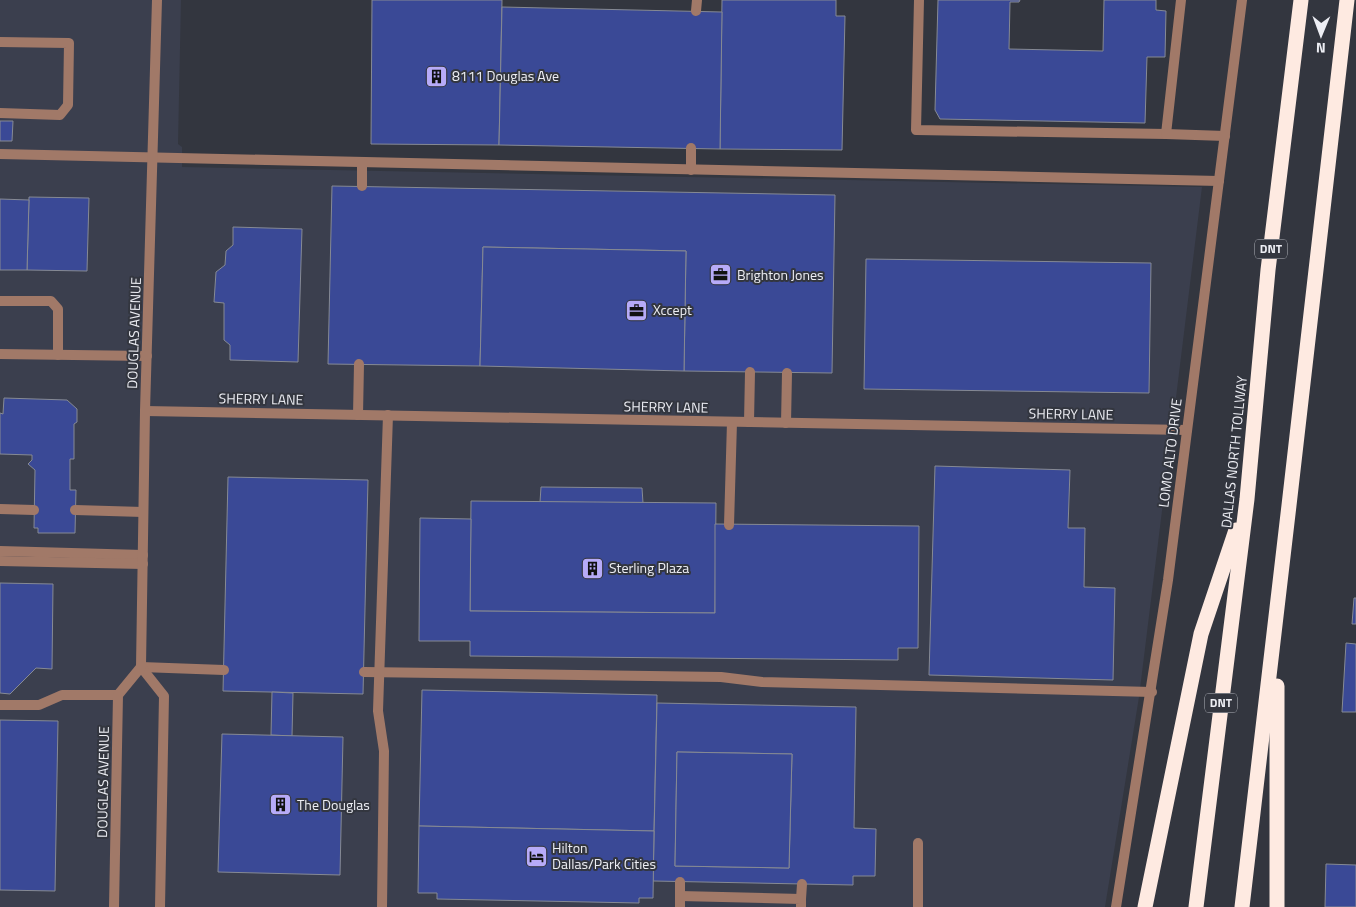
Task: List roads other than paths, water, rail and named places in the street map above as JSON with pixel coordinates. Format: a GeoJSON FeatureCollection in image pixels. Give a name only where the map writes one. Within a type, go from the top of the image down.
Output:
{"type":"FeatureCollection","features":[{"type":"Feature","properties":{"kind":"highway","name":"DALLAS NORTH TOLLWAY"},"geometry":{"type":"LineString","coordinates":[[1196,907],[1247,499],[1268,270],[1301,0]]}},
{"type":"Feature","properties":{"kind":"highway"},"geometry":{"type":"LineString","coordinates":[[1242,907],[1277,620],[1313,286],[1347,0]]}},
{"type":"Feature","properties":{"kind":"highway"},"geometry":{"type":"LineString","coordinates":[[1145,907],[1201,634],[1247,499]]}},
{"type":"Feature","properties":{"kind":"highway"},"geometry":{"type":"LineString","coordinates":[[1277,620],[1277,907]]}},
{"type":"Feature","properties":{"kind":"street","name":"DOUGLAS AVENUE"},"geometry":{"type":"LineString","coordinates":[[141,667],[145,411],[156,0]]}},
{"type":"Feature","properties":{"kind":"street"},"geometry":{"type":"LineString","coordinates":[[696,11],[697,0]]}},
{"type":"Feature","properties":{"kind":"street"},"geometry":{"type":"LineString","coordinates":[[920,0],[916,130],[1225,136]]}},
{"type":"Feature","properties":{"kind":"street"},"geometry":{"type":"LineString","coordinates":[[1166,134],[1181,0]]}},
{"type":"Feature","properties":{"kind":"street","name":"LOMO ALTO DRIVE"},"geometry":{"type":"LineString","coordinates":[[1116,907],[1152,692],[1242,0]]}},
{"type":"Feature","properties":{"kind":"street"},"geometry":{"type":"LineString","coordinates":[[0,42],[69,43],[68,104],[60,115],[0,114]]}},
{"type":"Feature","properties":{"kind":"street"},"geometry":{"type":"LineString","coordinates":[[691,148],[691,170]]}},
{"type":"Feature","properties":{"kind":"street"},"geometry":{"type":"LineString","coordinates":[[0,154],[152,159],[1219,181]]}},
{"type":"Feature","properties":{"kind":"street"},"geometry":{"type":"LineString","coordinates":[[362,163],[362,186]]}},
{"type":"Feature","properties":{"kind":"street"},"geometry":{"type":"LineString","coordinates":[[0,300],[51,301],[58,310],[58,355]]}},
{"type":"Feature","properties":{"kind":"street"},"geometry":{"type":"LineString","coordinates":[[0,354],[147,356]]}},
{"type":"Feature","properties":{"kind":"street"},"geometry":{"type":"LineString","coordinates":[[358,415],[359,364]]}},
{"type":"Feature","properties":{"kind":"street"},"geometry":{"type":"LineString","coordinates":[[749,422],[750,372]]}},
{"type":"Feature","properties":{"kind":"street"},"geometry":{"type":"LineString","coordinates":[[786,423],[787,373]]}},
{"type":"Feature","properties":{"kind":"street","name":"SHERRY LANE"},"geometry":{"type":"LineString","coordinates":[[145,411],[1187,430]]}},
{"type":"Feature","properties":{"kind":"street"},"geometry":{"type":"LineString","coordinates":[[382,907],[384,751],[378,711],[388,415]]}},
{"type":"Feature","properties":{"kind":"street"},"geometry":{"type":"LineString","coordinates":[[729,525],[732,422]]}},
{"type":"Feature","properties":{"kind":"street"},"geometry":{"type":"LineString","coordinates":[[0,510],[34,510]]}},
{"type":"Feature","properties":{"kind":"street"},"geometry":{"type":"LineString","coordinates":[[75,510],[143,512]]}},
{"type":"Feature","properties":{"kind":"street"},"geometry":{"type":"LineString","coordinates":[[0,551],[143,559]]}},
{"type":"Feature","properties":{"kind":"street"},"geometry":{"type":"LineString","coordinates":[[0,561],[143,559]]}},
{"type":"Feature","properties":{"kind":"street"},"geometry":{"type":"LineString","coordinates":[[141,667],[224,670]]}},
{"type":"Feature","properties":{"kind":"street"},"geometry":{"type":"LineString","coordinates":[[0,705],[39,705],[62,695],[118,695],[141,667]]}},
{"type":"Feature","properties":{"kind":"street"},"geometry":{"type":"LineString","coordinates":[[141,667],[164,696],[160,907]]}},
{"type":"Feature","properties":{"kind":"street"},"geometry":{"type":"LineString","coordinates":[[364,672],[721,677],[762,682],[1152,692]]}},
{"type":"Feature","properties":{"kind":"street","name":"DOUGLAS AVENUE"},"geometry":{"type":"LineString","coordinates":[[114,907],[118,695]]}},
{"type":"Feature","properties":{"kind":"street"},"geometry":{"type":"LineString","coordinates":[[918,842],[918,907]]}},
{"type":"Feature","properties":{"kind":"street"},"geometry":{"type":"LineString","coordinates":[[680,882],[680,907]]}},
{"type":"Feature","properties":{"kind":"street"},"geometry":{"type":"LineString","coordinates":[[680,896],[801,903],[802,884]]}},
{"type":"Feature","properties":{"kind":"place","name":"8111 Douglas Ave"},"geometry":{"type":"Point","coordinates":[436,76]}},
{"type":"Feature","properties":{"kind":"place","name":"Brighton Jones"},"geometry":{"type":"Point","coordinates":[721,275]}},
{"type":"Feature","properties":{"kind":"place","name":"Xccept"},"geometry":{"type":"Point","coordinates":[637,310]}},
{"type":"Feature","properties":{"kind":"place","name":"Sterling Plaza"},"geometry":{"type":"Point","coordinates":[593,568]}},
{"type":"Feature","properties":{"kind":"place","name":"The Douglas"},"geometry":{"type":"Point","coordinates":[281,805]}},
{"type":"Feature","properties":{"kind":"place","name":"Hilton Dallas/Park Cities"},"geometry":{"type":"Point","coordinates":[536,856]}}]}
